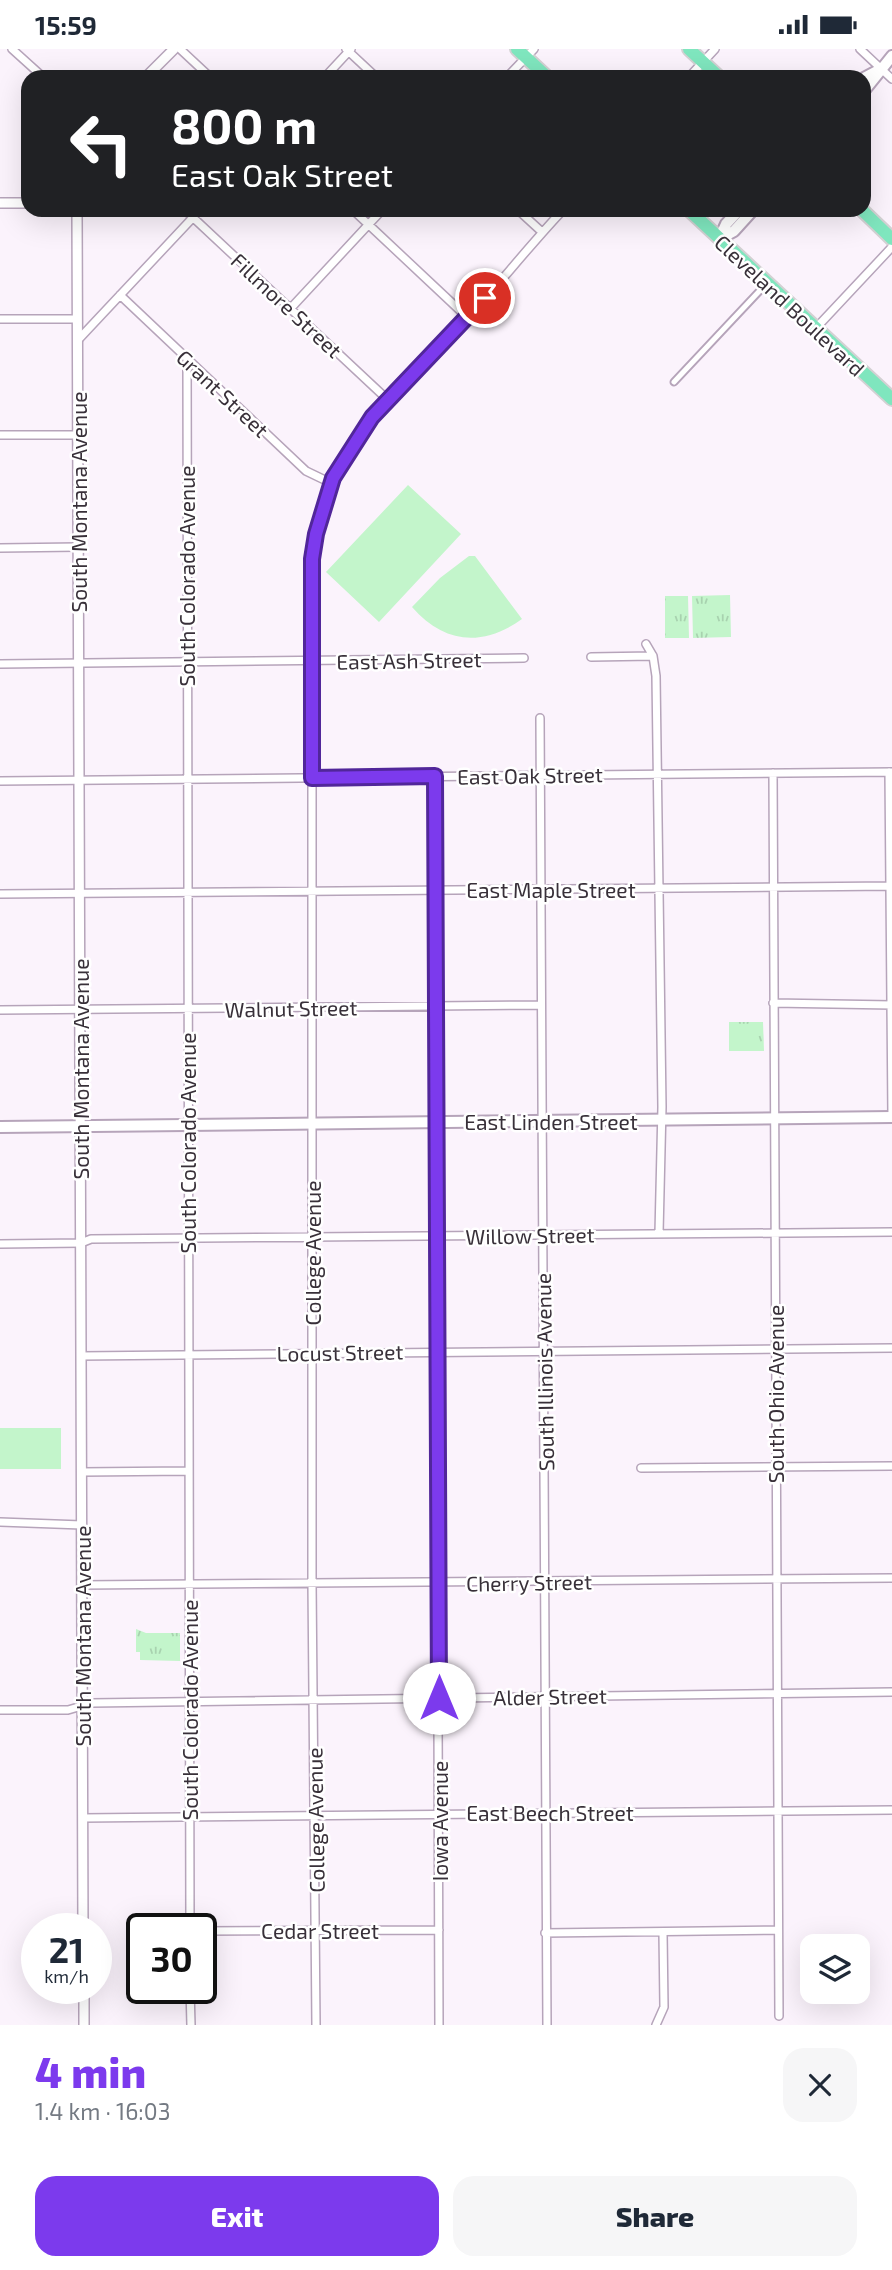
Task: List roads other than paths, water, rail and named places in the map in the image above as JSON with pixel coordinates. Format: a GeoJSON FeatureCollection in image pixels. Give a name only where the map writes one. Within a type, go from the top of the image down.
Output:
{"type":"FeatureCollection","features":[{"type":"Feature","properties":{"kind":"main road"},"geometry":{"type":"LineString","coordinates":[[689,49],[712,70]]}},
{"type":"Feature","properties":{"kind":"main road"},"geometry":{"type":"LineString","coordinates":[[525,52],[541,70]]}},
{"type":"Feature","properties":{"kind":"main road"},"geometry":{"type":"LineString","coordinates":[[871,82],[892,57]]}},
{"type":"Feature","properties":{"kind":"main road"},"geometry":{"type":"LineString","coordinates":[[871,74],[881,69]]}},
{"type":"Feature","properties":{"kind":"main road","name":"Cleveland Boulevard"},"geometry":{"type":"LineString","coordinates":[[696,217],[892,399]]}},
{"type":"Feature","properties":{"kind":"main road"},"geometry":{"type":"LineString","coordinates":[[719,239],[732,217]]}},
{"type":"Feature","properties":{"kind":"main road"},"geometry":{"type":"LineString","coordinates":[[719,239],[734,231],[747,217]]}},
{"type":"Feature","properties":{"kind":"main road"},"geometry":{"type":"LineString","coordinates":[[869,217],[892,239]]}},
{"type":"Feature","properties":{"kind":"main road","name":"East Linden Street"},"geometry":{"type":"LineString","coordinates":[[0,1127],[892,1117]]}},
{"type":"Feature","properties":{"kind":"street"},"geometry":{"type":"LineString","coordinates":[[12,49],[35,70]]}},
{"type":"Feature","properties":{"kind":"street"},"geometry":{"type":"LineString","coordinates":[[153,70],[174,49]]}},
{"type":"Feature","properties":{"kind":"street"},"geometry":{"type":"LineString","coordinates":[[180,49],[202,70]]}},
{"type":"Feature","properties":{"kind":"street"},"geometry":{"type":"LineString","coordinates":[[696,70],[715,49]]}},
{"type":"Feature","properties":{"kind":"street"},"geometry":{"type":"LineString","coordinates":[[860,49],[892,79]]}},
{"type":"Feature","properties":{"kind":"street"},"geometry":{"type":"LineString","coordinates":[[331,70],[349,50],[369,70]]}},
{"type":"Feature","properties":{"kind":"street"},"geometry":{"type":"LineString","coordinates":[[512,70],[525,52]]}},
{"type":"Feature","properties":{"kind":"street"},"geometry":{"type":"LineString","coordinates":[[0,203],[21,204]]}},
{"type":"Feature","properties":{"kind":"street","name":"South Montana Avenue"},"geometry":{"type":"LineString","coordinates":[[77,217],[83,1913]]}},
{"type":"Feature","properties":{"kind":"street"},"geometry":{"type":"LineString","coordinates":[[77,341],[193,217]]}},
{"type":"Feature","properties":{"kind":"street","name":"Fillmore Street"},"geometry":{"type":"LineString","coordinates":[[193,217],[388,400]]}},
{"type":"Feature","properties":{"kind":"street"},"geometry":{"type":"LineString","coordinates":[[360,217],[468,318]]}},
{"type":"Feature","properties":{"kind":"street"},"geometry":{"type":"LineString","coordinates":[[290,309],[376,217]]}},
{"type":"Feature","properties":{"kind":"street"},"geometry":{"type":"LineString","coordinates":[[526,217],[542,232]]}},
{"type":"Feature","properties":{"kind":"street","name":"College Avenue"},"geometry":{"type":"LineString","coordinates":[[316,2025],[312,1583],[312,559],[316,534],[331,483],[372,417],[468,318],[557,217]]}},
{"type":"Feature","properties":{"kind":"street"},"geometry":{"type":"LineString","coordinates":[[816,328],[892,247]]}},
{"type":"Feature","properties":{"kind":"street"},"geometry":{"type":"LineString","coordinates":[[674,382],[768,283]]}},
{"type":"Feature","properties":{"kind":"street","name":"Grant Street"},"geometry":{"type":"LineString","coordinates":[[120,295],[306,471],[331,483]]}},
{"type":"Feature","properties":{"kind":"street"},"geometry":{"type":"LineString","coordinates":[[0,319],[77,319]]}},
{"type":"Feature","properties":{"kind":"street","name":"South Colorado Avenue"},"geometry":{"type":"LineString","coordinates":[[187,358],[190,1913]]}},
{"type":"Feature","properties":{"kind":"street"},"geometry":{"type":"LineString","coordinates":[[0,435],[78,435]]}},
{"type":"Feature","properties":{"kind":"street"},"geometry":{"type":"LineString","coordinates":[[0,548],[78,547]]}},
{"type":"Feature","properties":{"kind":"street"},"geometry":{"type":"LineString","coordinates":[[646,643],[653,656],[656,717],[662,1120],[659,1233]]}},
{"type":"Feature","properties":{"kind":"street"},"geometry":{"type":"LineString","coordinates":[[591,657],[653,656]]}},
{"type":"Feature","properties":{"kind":"street","name":"East Ash Street"},"geometry":{"type":"LineString","coordinates":[[0,664],[524,658]]}},
{"type":"Feature","properties":{"kind":"street","name":"South Illinois Avenue"},"geometry":{"type":"LineString","coordinates":[[540,719],[547,2025]]}},
{"type":"Feature","properties":{"kind":"street"},"geometry":{"type":"LineString","coordinates":[[890,772],[892,1117]]}},
{"type":"Feature","properties":{"kind":"street","name":"East Oak Street"},"geometry":{"type":"LineString","coordinates":[[0,781],[890,772]]}},
{"type":"Feature","properties":{"kind":"street","name":"South Ohio Avenue"},"geometry":{"type":"LineString","coordinates":[[773,773],[776,1930],[779,2016]]}},
{"type":"Feature","properties":{"kind":"street","name":"Iowa Avenue"},"geometry":{"type":"LineString","coordinates":[[435,776],[439,2025]]}},
{"type":"Feature","properties":{"kind":"street","name":"East Maple Street"},"geometry":{"type":"LineString","coordinates":[[0,894],[890,886]]}},
{"type":"Feature","properties":{"kind":"street"},"geometry":{"type":"LineString","coordinates":[[773,1003],[891,1005]]}},
{"type":"Feature","properties":{"kind":"street","name":"Walnut Street"},"geometry":{"type":"LineString","coordinates":[[0,1010],[540,1005]]}},
{"type":"Feature","properties":{"kind":"street","name":"Willow Street"},"geometry":{"type":"LineString","coordinates":[[0,1244],[81,1243],[90,1239],[892,1231]]}},
{"type":"Feature","properties":{"kind":"street","name":"Locust Street"},"geometry":{"type":"LineString","coordinates":[[81,1356],[545,1349],[892,1348]]}},
{"type":"Feature","properties":{"kind":"street"},"geometry":{"type":"LineString","coordinates":[[641,1468],[892,1466]]}},
{"type":"Feature","properties":{"kind":"street"},"geometry":{"type":"LineString","coordinates":[[82,1472],[189,1471]]}},
{"type":"Feature","properties":{"kind":"street"},"geometry":{"type":"LineString","coordinates":[[0,1522],[82,1525]]}},
{"type":"Feature","properties":{"kind":"street","name":"Cherry Street"},"geometry":{"type":"LineString","coordinates":[[82,1585],[892,1579]]}},
{"type":"Feature","properties":{"kind":"street","name":"Alder Street"},"geometry":{"type":"LineString","coordinates":[[0,1710],[68,1710],[82,1706],[314,1698],[892,1692]]}},
{"type":"Feature","properties":{"kind":"street","name":"East Beech Street"},"geometry":{"type":"LineString","coordinates":[[83,1818],[892,1810]]}},
{"type":"Feature","properties":{"kind":"street","name":"Cedar Street"},"geometry":{"type":"LineString","coordinates":[[217,1931],[439,1930]]}},
{"type":"Feature","properties":{"kind":"street"},"geometry":{"type":"LineString","coordinates":[[545,1933],[776,1930]]}},
{"type":"Feature","properties":{"kind":"street"},"geometry":{"type":"LineString","coordinates":[[656,2025],[664,2007],[663,1933]]}},
{"type":"Feature","properties":{"kind":"street"},"geometry":{"type":"LineString","coordinates":[[84,2004],[84,2025]]}},
{"type":"Feature","properties":{"kind":"street"},"geometry":{"type":"LineString","coordinates":[[190,2004],[191,2025]]}}]}
